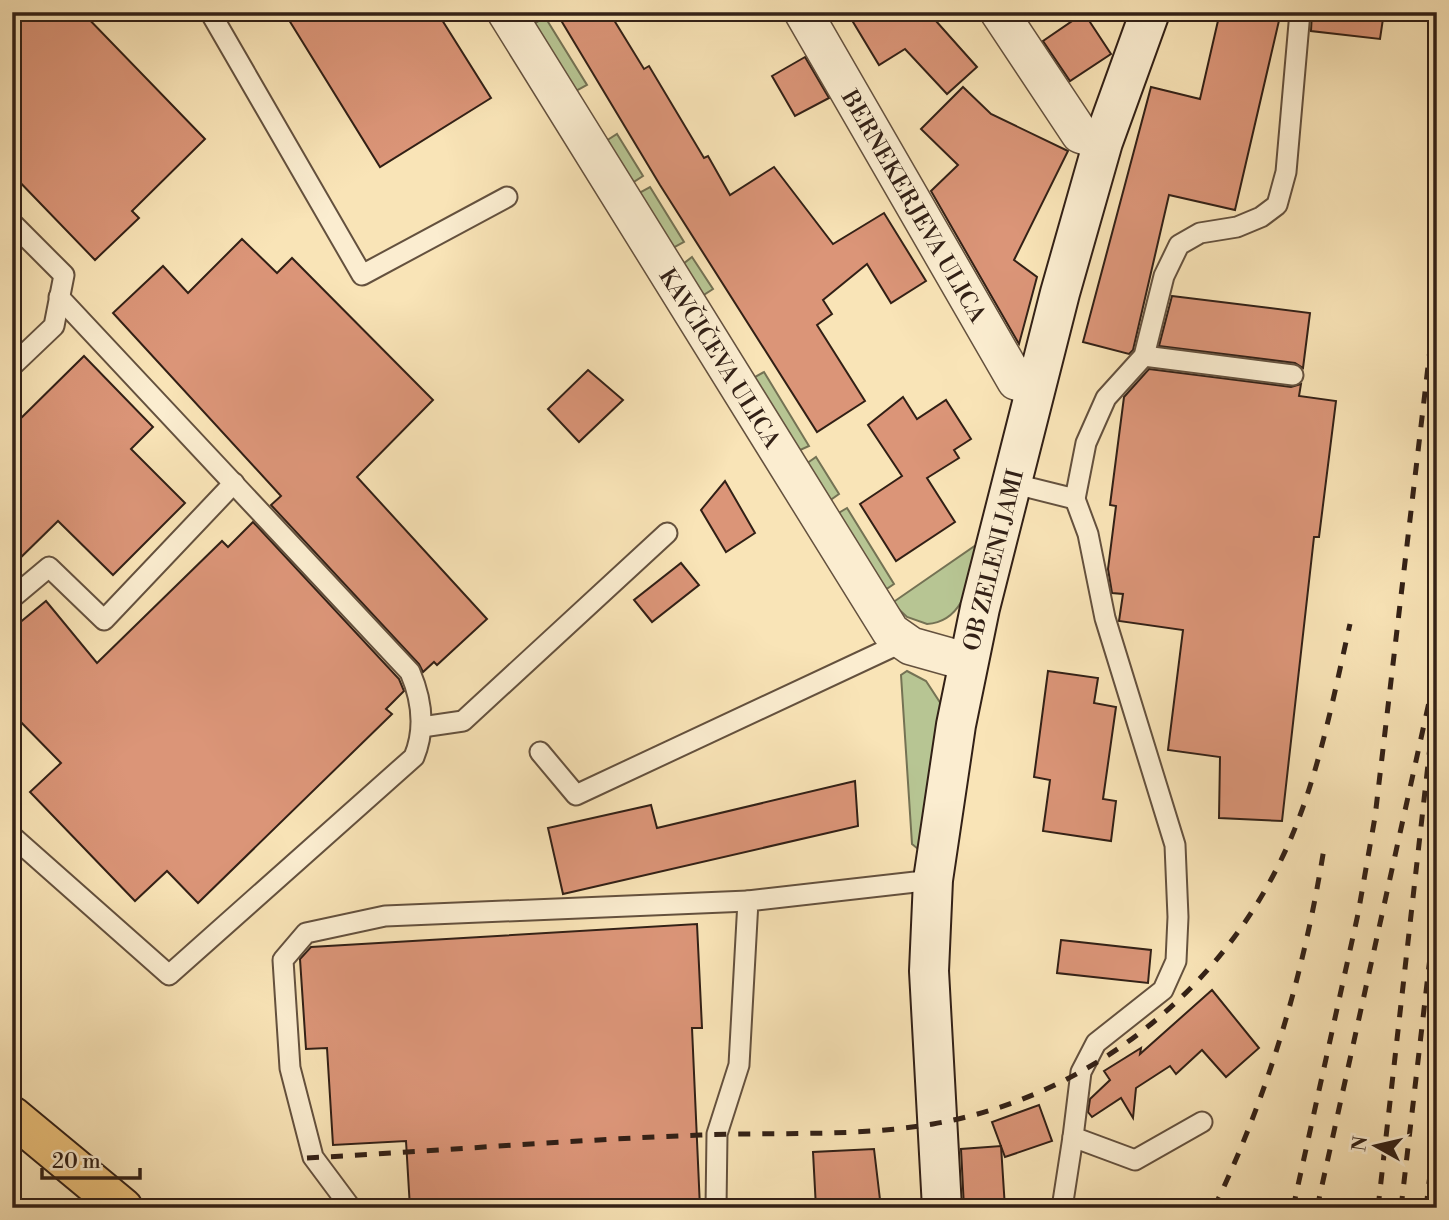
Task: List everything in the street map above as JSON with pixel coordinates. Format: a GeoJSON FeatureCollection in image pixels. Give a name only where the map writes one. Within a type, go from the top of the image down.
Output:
{"type":"FeatureCollection","features":[{"type":"Feature","properties":{"kind":"main road"},"geometry":{"type":"LineString","coordinates":[[12,1116],[122,1208]]}},
{"type":"Feature","properties":{"kind":"street","name":"KAVČIČEVA ULICA"},"geometry":{"type":"LineString","coordinates":[[506,12],[873,605],[891,632],[903,642]]}},
{"type":"Feature","properties":{"kind":"street","name":"BERNEKERJEVA ULICA"},"geometry":{"type":"LineString","coordinates":[[803,12],[1016,382],[1036,387]]}},
{"type":"Feature","properties":{"kind":"street"},"geometry":{"type":"LineString","coordinates":[[999,12],[1092,138]]}},
{"type":"Feature","properties":{"kind":"street","name":"OB ZELENI JAMI"},"geometry":{"type":"LineString","coordinates":[[942,1208],[929,971],[933,880],[968,662],[1036,387],[1092,138],[1150,12]]}},
{"type":"Feature","properties":{"kind":"street"},"geometry":{"type":"LineString","coordinates":[[903,642],[968,662]]}},
{"type":"Feature","properties":{"kind":"lane"},"geometry":{"type":"LineString","coordinates":[[210,12],[362,275],[508,197]]}},
{"type":"Feature","properties":{"kind":"lane"},"geometry":{"type":"LineString","coordinates":[[1062,1208],[1081,1072],[1096,1043],[1163,990],[1176,961],[1178,917],[1175,845],[1105,618],[1088,534],[1075,499],[1086,443],[1106,398],[1144,356],[1164,276],[1179,245],[1200,233],[1237,227],[1261,217],[1277,205],[1286,172],[1300,12]]}},
{"type":"Feature","properties":{"kind":"lane"},"geometry":{"type":"LineString","coordinates":[[12,223],[64,275],[54,326],[12,366]]}},
{"type":"Feature","properties":{"kind":"lane"},"geometry":{"type":"LineString","coordinates":[[12,836],[169,975],[414,757],[422,727],[419,693],[410,672],[59,297]]}},
{"type":"Feature","properties":{"kind":"lane"},"geometry":{"type":"LineString","coordinates":[[1144,356],[1293,375]]}},
{"type":"Feature","properties":{"kind":"lane"},"geometry":{"type":"LineString","coordinates":[[12,598],[50,567],[104,620],[234,483]]}},
{"type":"Feature","properties":{"kind":"lane"},"geometry":{"type":"LineString","coordinates":[[1011,483],[1075,499]]}},
{"type":"Feature","properties":{"kind":"lane"},"geometry":{"type":"LineString","coordinates":[[422,727],[463,721],[667,533]]}},
{"type":"Feature","properties":{"kind":"lane"},"geometry":{"type":"LineString","coordinates":[[540,752],[576,796],[903,642]]}},
{"type":"Feature","properties":{"kind":"lane"},"geometry":{"type":"LineString","coordinates":[[351,1208],[313,1157],[290,1068],[283,960],[306,933],[385,916],[748,901],[933,880]]}},
{"type":"Feature","properties":{"kind":"lane"},"geometry":{"type":"LineString","coordinates":[[716,1208],[717,1134],[739,1065],[748,901]]}},
{"type":"Feature","properties":{"kind":"lane"},"geometry":{"type":"LineString","coordinates":[[1073,1137],[1135,1160],[1202,1122]]}},
{"type":"Feature","properties":{"kind":"green space"},"geometry":{"type":"Polygon","coordinates":[[[545,17],[587,85],[576,91],[534,24],[545,17]]]}},
{"type":"Feature","properties":{"kind":"green space"},"geometry":{"type":"Polygon","coordinates":[[[617,134],[643,176],[632,183],[606,141],[617,134]]]}},
{"type":"Feature","properties":{"kind":"green space"},"geometry":{"type":"Polygon","coordinates":[[[650,187],[684,242],[673,248],[639,193],[650,187]]]}},
{"type":"Feature","properties":{"kind":"green space"},"geometry":{"type":"Polygon","coordinates":[[[692,257],[713,289],[702,296],[683,264],[692,257]]]}},
{"type":"Feature","properties":{"kind":"green space"},"geometry":{"type":"Polygon","coordinates":[[[764,372],[809,446],[798,451],[753,378],[764,372]]]}},
{"type":"Feature","properties":{"kind":"green space"},"geometry":{"type":"Polygon","coordinates":[[[816,457],[839,494],[829,501],[806,464],[816,457]]]}},
{"type":"Feature","properties":{"kind":"green space"},"geometry":{"type":"Polygon","coordinates":[[[847,508],[894,584],[885,590],[837,514],[847,508]]]}},
{"type":"Feature","properties":{"kind":"green space"},"geometry":{"type":"Polygon","coordinates":[[[979,543],[965,594],[951,614],[941,621],[927,624],[907,617],[892,603],[979,543]]]}},
{"type":"Feature","properties":{"kind":"green space"},"geometry":{"type":"Polygon","coordinates":[[[907,671],[926,681],[941,704],[921,848],[918,849],[912,844],[901,675],[907,671]]]}},
{"type":"Feature","properties":{"kind":"building"},"geometry":{"type":"Polygon","coordinates":[[[12,12],[82,12],[205,139],[132,211],[139,218],[95,260],[12,174],[12,12]]]}},
{"type":"Feature","properties":{"kind":"building"},"geometry":{"type":"Polygon","coordinates":[[[284,12],[437,12],[491,98],[380,167],[284,12]]]}},
{"type":"Feature","properties":{"kind":"building"},"geometry":{"type":"Polygon","coordinates":[[[556,12],[609,12],[644,69],[649,66],[704,158],[708,156],[730,195],[774,167],[833,244],[884,213],[926,281],[891,303],[867,264],[823,300],[832,314],[817,325],[865,401],[817,432],[660,185],[556,12]]]}},
{"type":"Feature","properties":{"kind":"building"},"geometry":{"type":"Polygon","coordinates":[[[847,12],[928,12],[977,67],[947,94],[905,49],[879,65],[847,12]]]}},
{"type":"Feature","properties":{"kind":"building"},"geometry":{"type":"Polygon","coordinates":[[[1220,12],[1281,12],[1235,210],[1169,195],[1133,350],[1129,354],[1083,342],[1151,87],[1200,99],[1220,12]]]}},
{"type":"Feature","properties":{"kind":"building"},"geometry":{"type":"Polygon","coordinates":[[[1312,12],[1384,12],[1380,39],[1311,31],[1312,12]]]}},
{"type":"Feature","properties":{"kind":"building"},"geometry":{"type":"Polygon","coordinates":[[[1084,13],[1111,54],[1070,81],[1043,41],[1084,13]]]}},
{"type":"Feature","properties":{"kind":"building"},"geometry":{"type":"Polygon","coordinates":[[[805,57],[829,98],[795,116],[772,76],[805,57]]]}},
{"type":"Feature","properties":{"kind":"building"},"geometry":{"type":"Polygon","coordinates":[[[963,87],[991,114],[1068,151],[1014,260],[1037,277],[1019,344],[931,191],[958,165],[921,129],[963,87]]]}},
{"type":"Feature","properties":{"kind":"building"},"geometry":{"type":"Polygon","coordinates":[[[242,239],[277,273],[292,258],[433,400],[357,477],[487,619],[437,665],[434,662],[423,672],[419,664],[271,505],[281,496],[113,313],[163,266],[188,293],[242,239]]]}},
{"type":"Feature","properties":{"kind":"building"},"geometry":{"type":"Polygon","coordinates":[[[1172,296],[1310,313],[1303,368],[1295,363],[1159,346],[1172,296]]]}},
{"type":"Feature","properties":{"kind":"building"},"geometry":{"type":"Polygon","coordinates":[[[84,356],[153,427],[131,449],[185,503],[113,575],[58,521],[12,566],[12,427],[84,356]]]}},
{"type":"Feature","properties":{"kind":"building"},"geometry":{"type":"Polygon","coordinates":[[[1149,369],[1291,387],[1301,384],[1299,396],[1336,401],[1319,537],[1314,537],[1282,821],[1219,818],[1220,757],[1168,750],[1183,630],[1119,621],[1123,594],[1112,593],[1108,569],[1116,506],[1110,505],[1124,397],[1149,369]]]}},
{"type":"Feature","properties":{"kind":"building"},"geometry":{"type":"Polygon","coordinates":[[[588,370],[623,400],[579,442],[548,409],[588,370]]]}},
{"type":"Feature","properties":{"kind":"building"},"geometry":{"type":"Polygon","coordinates":[[[903,397],[917,419],[946,400],[971,439],[954,450],[959,458],[927,478],[955,522],[896,561],[860,504],[902,476],[868,425],[903,397]]]}},
{"type":"Feature","properties":{"kind":"building"},"geometry":{"type":"Polygon","coordinates":[[[725,481],[755,533],[726,552],[701,510],[725,481]]]}},
{"type":"Feature","properties":{"kind":"building"},"geometry":{"type":"Polygon","coordinates":[[[253,522],[399,679],[404,691],[386,709],[392,714],[198,903],[167,871],[135,901],[30,792],[61,763],[12,713],[12,629],[46,601],[97,663],[222,541],[228,547],[253,522]]]}},
{"type":"Feature","properties":{"kind":"building"},"geometry":{"type":"Polygon","coordinates":[[[681,563],[699,585],[652,622],[634,600],[681,563]]]}},
{"type":"Feature","properties":{"kind":"building"},"geometry":{"type":"Polygon","coordinates":[[[1048,671],[1098,678],[1094,703],[1116,707],[1103,799],[1116,801],[1111,841],[1043,831],[1050,780],[1034,777],[1048,671]]]}},
{"type":"Feature","properties":{"kind":"building"},"geometry":{"type":"Polygon","coordinates":[[[855,781],[858,826],[563,894],[548,828],[651,805],[657,828],[855,781]]]}},
{"type":"Feature","properties":{"kind":"building"},"geometry":{"type":"Polygon","coordinates":[[[697,924],[702,1028],[692,1028],[700,1208],[410,1208],[406,1141],[333,1145],[327,1048],[306,1049],[300,959],[311,947],[697,924]]]}},
{"type":"Feature","properties":{"kind":"building"},"geometry":{"type":"Polygon","coordinates":[[[1061,940],[1151,950],[1148,983],[1057,973],[1061,940]]]}},
{"type":"Feature","properties":{"kind":"building"},"geometry":{"type":"Polygon","coordinates":[[[1212,990],[1259,1048],[1226,1077],[1202,1050],[1176,1074],[1170,1066],[1136,1088],[1133,1118],[1121,1098],[1092,1117],[1088,1112],[1090,1099],[1110,1080],[1104,1071],[1141,1048],[1140,1054],[1212,990]]]}},
{"type":"Feature","properties":{"kind":"building"},"geometry":{"type":"Polygon","coordinates":[[[1039,1105],[1052,1141],[1005,1157],[992,1122],[1039,1105]]]}},
{"type":"Feature","properties":{"kind":"building"},"geometry":{"type":"Polygon","coordinates":[[[1001,1146],[1005,1208],[964,1208],[961,1149],[1001,1146]]]}},
{"type":"Feature","properties":{"kind":"building"},"geometry":{"type":"Polygon","coordinates":[[[874,1149],[881,1208],[816,1208],[813,1152],[874,1149]]]}},
{"type":"Feature","properties":{"kind":"railway"},"geometry":{"type":"LineString","coordinates":[[1293,1208],[1358,914],[1375,817],[1437,290]]}},
{"type":"Feature","properties":{"kind":"railway"},"geometry":{"type":"LineString","coordinates":[[307,1158],[651,1137],[875,1131],[933,1124],[989,1111],[1042,1091],[1092,1065],[1139,1034],[1182,997],[1220,955],[1253,910],[1294,832],[1314,774],[1350,624]]}},
{"type":"Feature","properties":{"kind":"railway"},"geometry":{"type":"LineString","coordinates":[[1317,1208],[1437,666]]}},
{"type":"Feature","properties":{"kind":"railway"},"geometry":{"type":"LineString","coordinates":[[1378,1208],[1432,729]]}},
{"type":"Feature","properties":{"kind":"railway"},"geometry":{"type":"LineString","coordinates":[[1214,1208],[1252,1119],[1283,1029],[1307,937],[1325,842]]}},
{"type":"Feature","properties":{"kind":"railway"},"geometry":{"type":"LineString","coordinates":[[1401,1208],[1437,897]]}},
{"type":"Feature","properties":{"kind":"railway"},"geometry":{"type":"LineString","coordinates":[[1426,1208],[1437,1117]]}}]}
